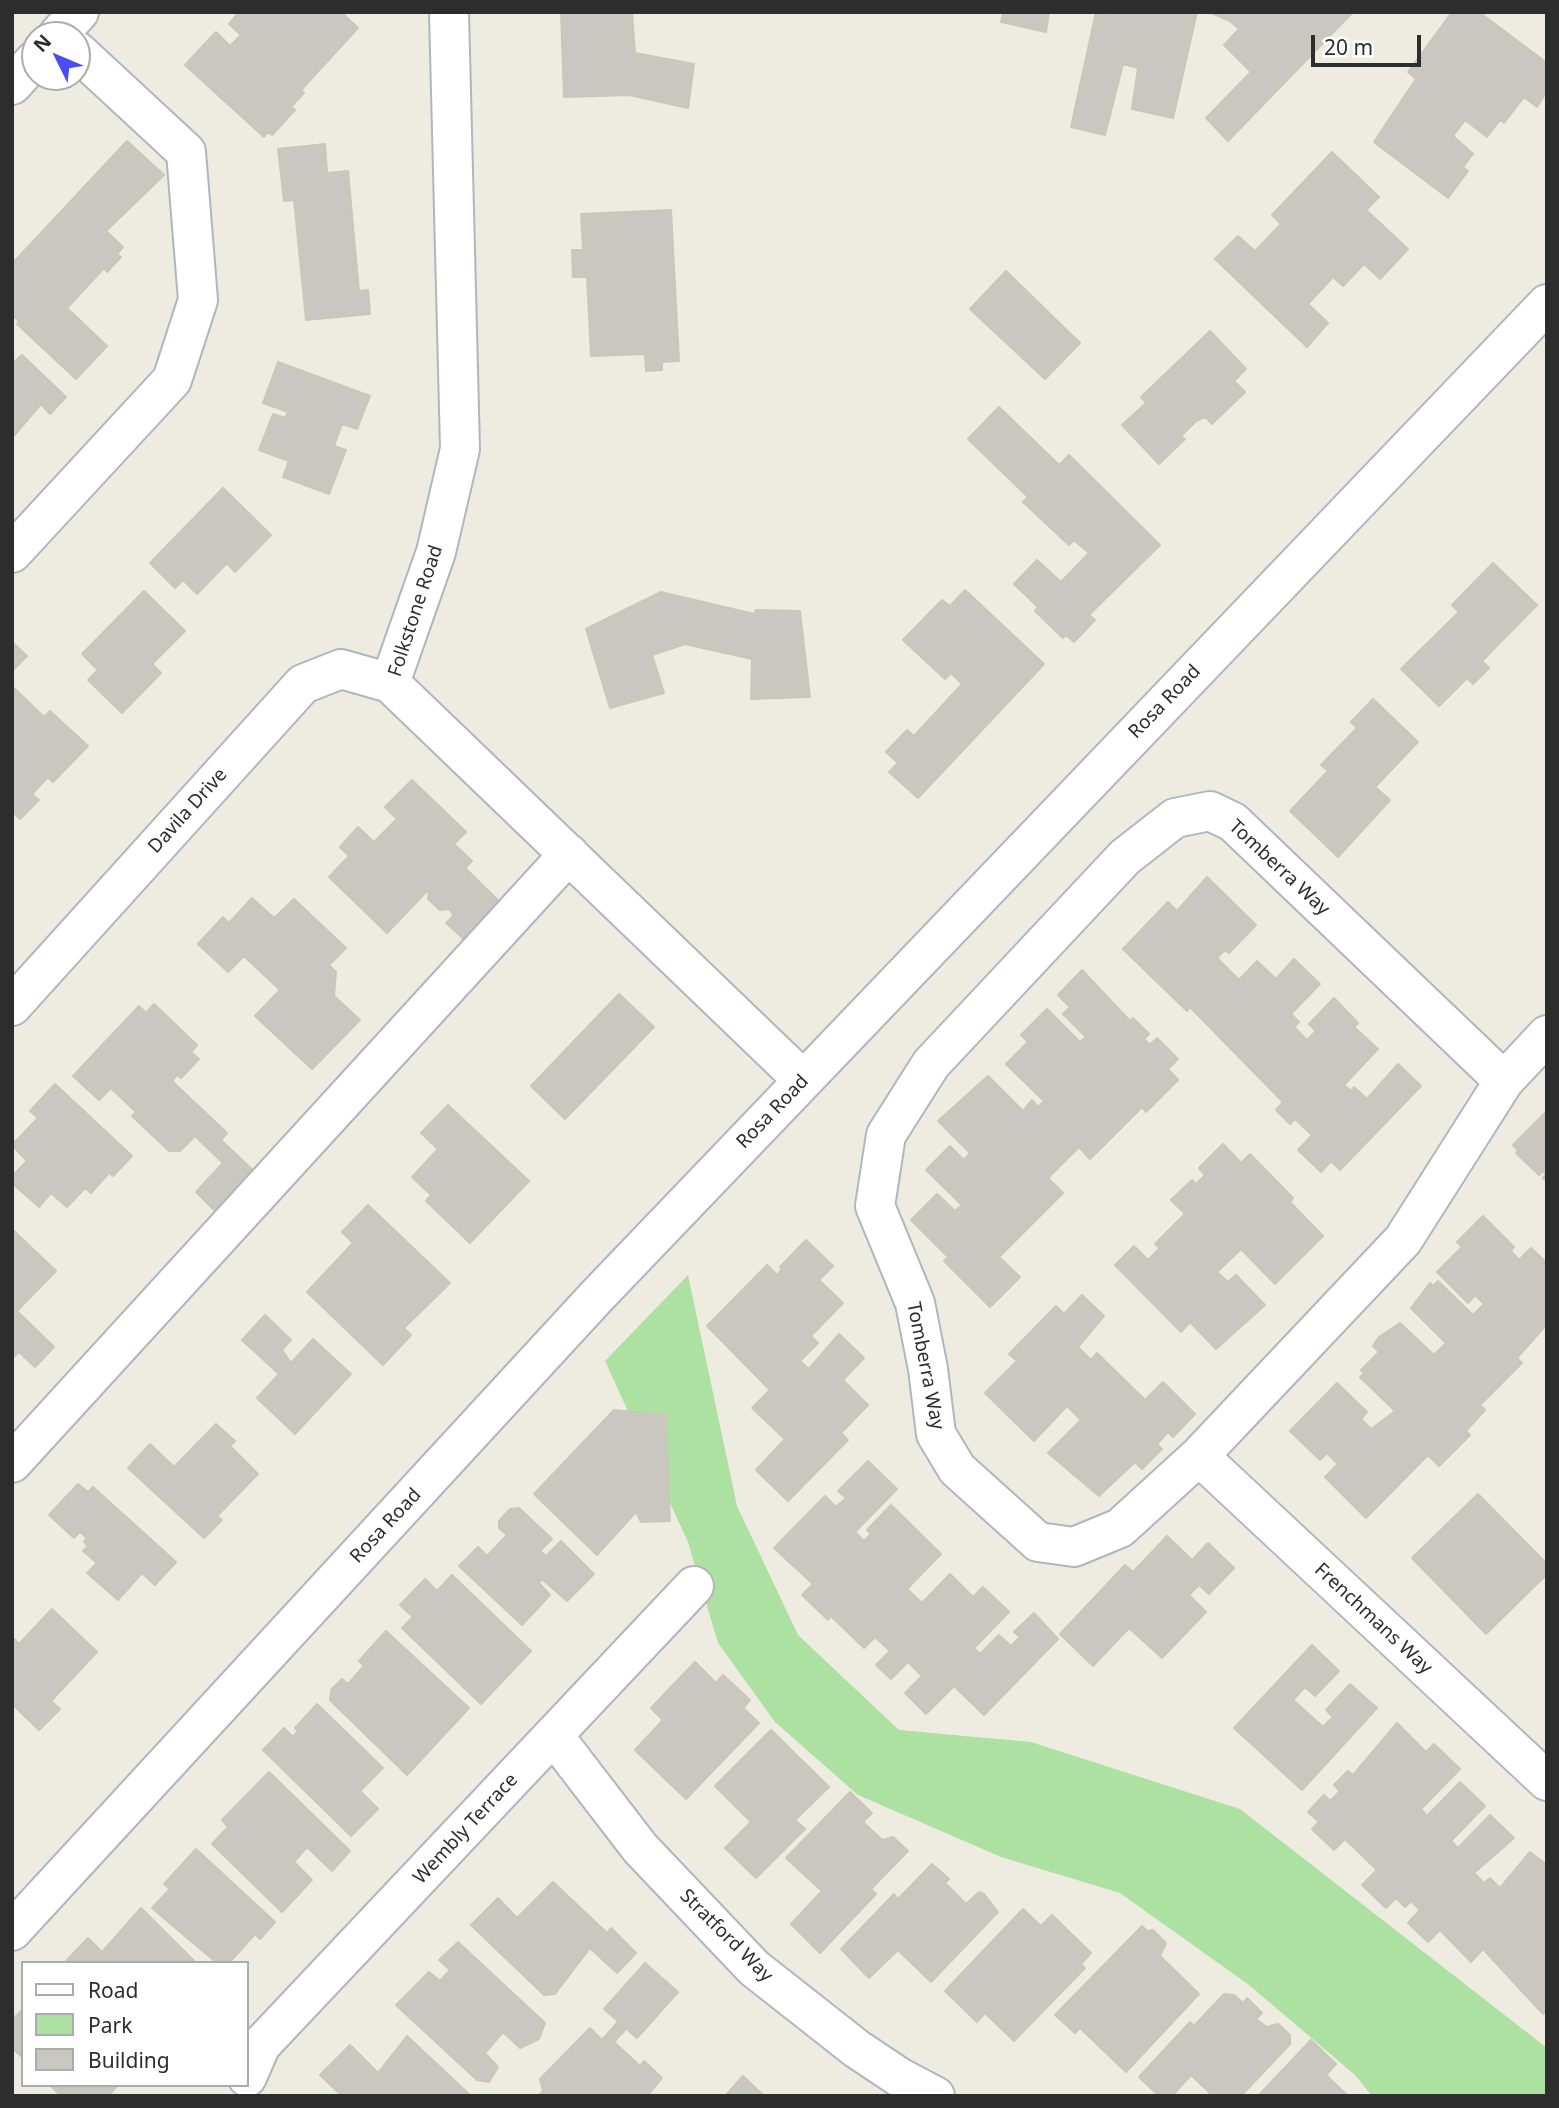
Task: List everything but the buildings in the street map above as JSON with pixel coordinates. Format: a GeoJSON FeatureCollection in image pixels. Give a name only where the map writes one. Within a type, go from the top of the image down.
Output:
{"type":"FeatureCollection","features":[{"type":"Feature","properties":{"kind":"street","name":"Folkstone Road"},"geometry":{"type":"LineString","coordinates":[[449,12],[460,449],[436,552],[390,683],[803,1080]]}},
{"type":"Feature","properties":{"kind":"street"},"geometry":{"type":"LineString","coordinates":[[12,553],[173,380],[198,300],[186,152],[91,64]]}},
{"type":"Feature","properties":{"kind":"street","name":"Rosa Road"},"geometry":{"type":"LineString","coordinates":[[12,1931],[597,1296],[1547,304]]}},
{"type":"Feature","properties":{"kind":"street","name":"Davila Drive"},"geometry":{"type":"LineString","coordinates":[[12,1006],[303,684],[341,669],[390,683]]}},
{"type":"Feature","properties":{"kind":"street","name":"Tomberra Way"},"geometry":{"type":"LineString","coordinates":[[1504,1081],[1233,822],[1210,811],[1175,818],[1125,857],[932,1064],[886,1135],[875,1206],[915,1303],[928,1368],[936,1434],[957,1469],[1038,1542],[1073,1547],[1120,1528],[1199,1456],[1403,1240],[1504,1081],[1547,1035]]}},
{"type":"Feature","properties":{"kind":"street"},"geometry":{"type":"LineString","coordinates":[[12,1463],[569,854]]}},
{"type":"Feature","properties":{"kind":"street","name":"Frenchmans Way"},"geometry":{"type":"LineString","coordinates":[[1199,1456],[1547,1781]]}},
{"type":"Feature","properties":{"kind":"street","name":"Wembly Terrace"},"geometry":{"type":"LineString","coordinates":[[248,2075],[261,2045],[694,1586]]}},
{"type":"Feature","properties":{"kind":"street","name":"Stratford Way"},"geometry":{"type":"LineString","coordinates":[[554,1736],[640,1848],[754,1968],[857,2049],[899,2077],[935,2096]]}},
{"type":"Feature","properties":{"kind":"green space"},"geometry":{"type":"Polygon","coordinates":[[[688,1275],[737,1506],[798,1635],[899,1730],[1031,1742],[1240,1809],[1547,2048],[1547,2096],[1372,2096],[1355,2075],[1249,1985],[1120,1893],[1001,1857],[858,1795],[775,1722],[718,1643],[688,1542],[605,1361],[688,1275]]]}}]}
